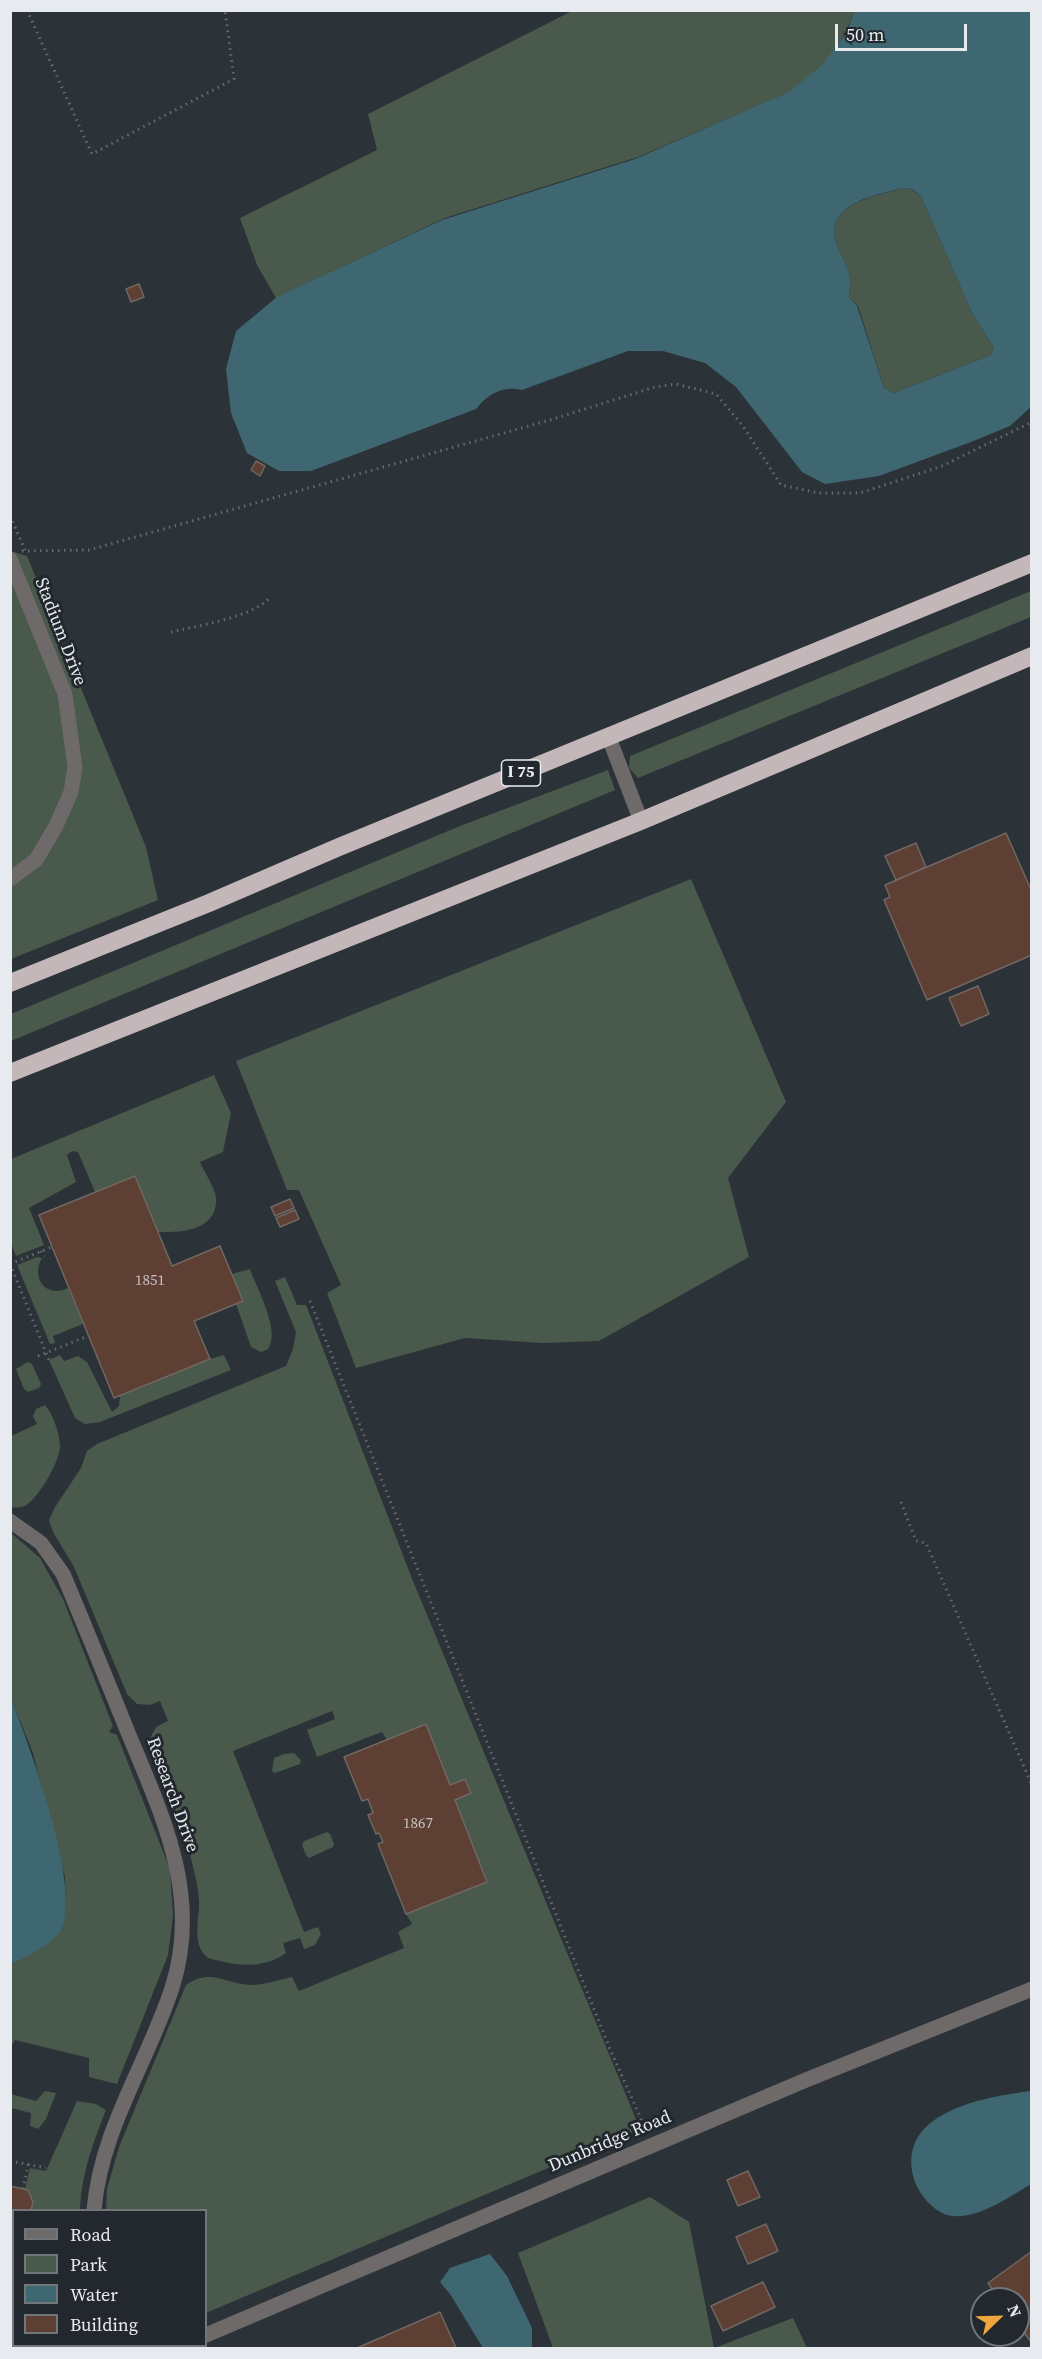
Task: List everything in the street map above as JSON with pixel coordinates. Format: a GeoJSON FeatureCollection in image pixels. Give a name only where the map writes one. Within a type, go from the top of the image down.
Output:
{"type":"FeatureCollection","features":[{"type":"Feature","properties":{"kind":"highway","name":"I 75"},"geometry":{"type":"LineString","coordinates":[[10,983],[1032,564]]}},
{"type":"Feature","properties":{"kind":"highway"},"geometry":{"type":"LineString","coordinates":[[10,1073],[641,821],[1032,656]]}},
{"type":"Feature","properties":{"kind":"street","name":"Stadium Drive"},"geometry":{"type":"LineString","coordinates":[[10,879],[36,860],[51,835],[70,792],[75,767],[65,694],[14,555]]}},
{"type":"Feature","properties":{"kind":"street"},"geometry":{"type":"LineString","coordinates":[[609,738],[641,821]]}},
{"type":"Feature","properties":{"kind":"street","name":"Research Drive"},"geometry":{"type":"LineString","coordinates":[[10,1521],[41,1543],[63,1574],[168,1834],[181,1885],[183,1929],[179,1964],[172,1989],[152,2039],[111,2134],[98,2177],[94,2209]]}},
{"type":"Feature","properties":{"kind":"street","name":"Dunbridge Road"},"geometry":{"type":"LineString","coordinates":[[207,2335],[653,2145],[1032,1989]]}},
{"type":"Feature","properties":{"kind":"path"},"geometry":{"type":"LineString","coordinates":[[27,10],[92,154],[234,79],[225,10]]}},
{"type":"Feature","properties":{"kind":"path"},"geometry":{"type":"LineString","coordinates":[[14,555],[25,551],[89,550],[550,420],[615,398],[676,384],[716,394],[748,433],[781,485],[819,493],[860,493],[912,476],[942,465],[1032,422]]}},
{"type":"Feature","properties":{"kind":"path"},"geometry":{"type":"LineString","coordinates":[[10,516],[25,551]]}},
{"type":"Feature","properties":{"kind":"path"},"geometry":{"type":"LineString","coordinates":[[171,632],[226,619],[265,604],[270,597]]}},
{"type":"Feature","properties":{"kind":"path"},"geometry":{"type":"LineString","coordinates":[[49,1360],[10,1264],[52,1247]]}},
{"type":"Feature","properties":{"kind":"path"},"geometry":{"type":"LineString","coordinates":[[41,1251],[45,1256]]}},
{"type":"Feature","properties":{"kind":"path"},"geometry":{"type":"LineString","coordinates":[[310,1301],[606,2038],[653,2145]]}},
{"type":"Feature","properties":{"kind":"path"},"geometry":{"type":"LineString","coordinates":[[38,1356],[88,1336]]}},
{"type":"Feature","properties":{"kind":"path"},"geometry":{"type":"LineString","coordinates":[[901,1502],[916,1541],[926,1544],[1032,1785]]}},
{"type":"Feature","properties":{"kind":"path"},"geometry":{"type":"LineString","coordinates":[[10,2161],[46,2168]]}},
{"type":"Feature","properties":{"kind":"path"},"geometry":{"type":"LineString","coordinates":[[23,2189],[29,2164]]}},
{"type":"Feature","properties":{"kind":"green space"},"geometry":{"type":"Polygon","coordinates":[[[572,11],[855,11],[827,66],[793,91],[638,157],[445,218],[276,298],[257,265],[240,218],[377,150],[368,114],[572,11]]]}},
{"type":"Feature","properties":{"kind":"green space"},"geometry":{"type":"Polygon","coordinates":[[[903,188],[911,189],[921,196],[972,313],[994,348],[991,355],[894,393],[884,388],[858,306],[849,297],[850,278],[836,243],[835,226],[847,208],[857,202],[903,188]]]}},
{"type":"Feature","properties":{"kind":"green space"},"geometry":{"type":"Polygon","coordinates":[[[10,551],[27,556],[146,847],[158,900],[11,959],[10,551]]]}},
{"type":"Feature","properties":{"kind":"green space"},"geometry":{"type":"Polygon","coordinates":[[[1031,591],[1031,617],[638,778],[629,768],[630,756],[1031,591]]]}},
{"type":"Feature","properties":{"kind":"green space"},"geometry":{"type":"Polygon","coordinates":[[[608,770],[615,790],[11,1041],[11,1014],[460,826],[608,770]]]}},
{"type":"Feature","properties":{"kind":"green space"},"geometry":{"type":"Polygon","coordinates":[[[691,879],[786,1102],[728,1178],[749,1257],[599,1341],[543,1343],[465,1338],[356,1368],[327,1293],[341,1285],[299,1190],[287,1190],[236,1061],[691,879]]]}},
{"type":"Feature","properties":{"kind":"green space"},"geometry":{"type":"Polygon","coordinates":[[[214,1075],[231,1113],[223,1152],[200,1162],[212,1184],[216,1198],[215,1209],[205,1223],[177,1232],[158,1232],[135,1176],[95,1192],[78,1152],[72,1151],[67,1155],[76,1182],[29,1208],[44,1245],[16,1256],[11,1243],[11,1159],[214,1075]]]}},
{"type":"Feature","properties":{"kind":"green space"},"geometry":{"type":"Polygon","coordinates":[[[37,1257],[42,1258],[38,1273],[43,1285],[53,1291],[68,1288],[83,1324],[53,1336],[55,1343],[50,1344],[17,1265],[37,1257]]]}},
{"type":"Feature","properties":{"kind":"green space"},"geometry":{"type":"Polygon","coordinates":[[[250,1269],[272,1332],[268,1349],[261,1352],[251,1347],[236,1304],[243,1301],[232,1274],[250,1269]]]}},
{"type":"Feature","properties":{"kind":"green space"},"geometry":{"type":"Polygon","coordinates":[[[285,1277],[297,1305],[306,1305],[413,1581],[640,2129],[207,2313],[207,2209],[106,2209],[107,2189],[119,2147],[186,1985],[195,1980],[210,1977],[250,1985],[292,1977],[299,1991],[404,1948],[398,1932],[412,1924],[406,1914],[487,1881],[455,1800],[471,1793],[465,1779],[450,1785],[426,1724],[387,1740],[382,1732],[317,1757],[307,1730],[335,1719],[332,1711],[233,1751],[304,1932],[318,1927],[321,1934],[315,1945],[304,1949],[300,1938],[283,1943],[286,1953],[263,1963],[237,1964],[207,1957],[199,1945],[197,1930],[199,1900],[192,1861],[147,1744],[156,1727],[168,1721],[160,1701],[150,1705],[137,1704],[127,1694],[74,1567],[53,1532],[49,1520],[81,1468],[87,1451],[97,1444],[286,1366],[293,1349],[296,1332],[275,1281],[285,1277]]]}},
{"type":"Feature","properties":{"kind":"green space"},"geometry":{"type":"Polygon","coordinates":[[[60,1355],[64,1361],[78,1356],[87,1362],[112,1412],[119,1406],[120,1396],[210,1359],[224,1355],[231,1370],[100,1422],[85,1424],[75,1418],[49,1360],[60,1355]]]}},
{"type":"Feature","properties":{"kind":"green space"},"geometry":{"type":"Polygon","coordinates":[[[28,1362],[32,1364],[41,1384],[39,1388],[28,1392],[24,1389],[16,1369],[28,1362]]]}},
{"type":"Feature","properties":{"kind":"green space"},"geometry":{"type":"Polygon","coordinates":[[[45,1405],[53,1418],[58,1435],[60,1445],[57,1460],[36,1496],[23,1507],[11,1508],[11,1436],[37,1424],[33,1416],[36,1409],[45,1405]]]}},
{"type":"Feature","properties":{"kind":"green space"},"geometry":{"type":"Polygon","coordinates":[[[11,1533],[40,1558],[63,1599],[113,1726],[109,1732],[117,1735],[170,1869],[173,1916],[168,1955],[117,2084],[89,2077],[89,2058],[15,2040],[11,2046],[11,1962],[16,1962],[60,1930],[66,1906],[65,1877],[33,1753],[11,1698],[11,1533]]]}},
{"type":"Feature","properties":{"kind":"green space"},"geometry":{"type":"Polygon","coordinates":[[[294,1753],[301,1760],[300,1764],[275,1773],[272,1771],[274,1758],[294,1753]]]}},
{"type":"Feature","properties":{"kind":"green space"},"geometry":{"type":"Polygon","coordinates":[[[327,1832],[334,1844],[333,1847],[309,1858],[302,1845],[304,1841],[327,1832]]]}},
{"type":"Feature","properties":{"kind":"green space"},"geometry":{"type":"Polygon","coordinates":[[[45,2091],[56,2093],[46,2119],[38,2129],[30,2126],[31,2113],[11,2108],[11,2094],[36,2101],[45,2091]]]}},
{"type":"Feature","properties":{"kind":"green space"},"geometry":{"type":"Polygon","coordinates":[[[77,2101],[96,2104],[106,2110],[85,2172],[80,2209],[31,2209],[33,2202],[28,2190],[25,2189],[30,2168],[46,2171],[77,2101]]]}},
{"type":"Feature","properties":{"kind":"green space"},"geometry":{"type":"Polygon","coordinates":[[[650,2197],[689,2222],[714,2348],[553,2348],[518,2253],[650,2197]]]}},
{"type":"Feature","properties":{"kind":"green space"},"geometry":{"type":"Polygon","coordinates":[[[793,2318],[807,2348],[714,2348],[793,2318]]]}},
{"type":"Feature","properties":{"kind":"water"},"geometry":{"type":"Polygon","coordinates":[[[855,11],[1031,11],[1031,407],[1010,426],[879,476],[825,484],[802,472],[736,387],[705,363],[663,351],[628,351],[522,390],[508,389],[496,392],[476,409],[311,471],[279,471],[247,453],[231,413],[226,369],[236,331],[277,297],[442,220],[635,159],[789,92],[822,65],[845,35],[855,11]],[[903,188],[857,202],[847,208],[835,226],[836,243],[850,278],[849,297],[857,306],[884,388],[894,393],[991,355],[994,348],[972,313],[921,196],[912,189],[903,188]]]}},
{"type":"Feature","properties":{"kind":"water"},"geometry":{"type":"Polygon","coordinates":[[[11,1698],[51,1815],[65,1882],[66,1910],[61,1930],[57,1935],[40,1949],[16,1962],[11,1962],[11,1698]]]}},
{"type":"Feature","properties":{"kind":"water"},"geometry":{"type":"Polygon","coordinates":[[[1031,2091],[1031,2184],[991,2207],[969,2215],[947,2215],[931,2205],[922,2195],[914,2179],[912,2156],[918,2138],[930,2123],[968,2104],[1031,2091]]]}},
{"type":"Feature","properties":{"kind":"water"},"geometry":{"type":"Polygon","coordinates":[[[490,2254],[507,2276],[532,2328],[530,2348],[483,2348],[450,2294],[440,2282],[450,2268],[490,2254]]]}},
{"type":"Feature","properties":{"kind":"building"},"geometry":{"type":"Polygon","coordinates":[[[139,284],[144,297],[131,302],[126,289],[139,284]]]}},
{"type":"Feature","properties":{"kind":"building"},"geometry":{"type":"Polygon","coordinates":[[[256,461],[265,466],[260,476],[251,470],[256,461]]]}},
{"type":"Feature","properties":{"kind":"building"},"geometry":{"type":"Polygon","coordinates":[[[1006,833],[1032,892],[1032,955],[927,1000],[884,900],[890,897],[885,885],[1006,833]]]}},
{"type":"Feature","properties":{"kind":"building"},"geometry":{"type":"Polygon","coordinates":[[[916,843],[926,867],[896,880],[885,856],[916,843]]]}},
{"type":"Feature","properties":{"kind":"building"},"geometry":{"type":"Polygon","coordinates":[[[978,986],[989,1014],[961,1026],[949,998],[978,986]]]}},
{"type":"Feature","properties":{"kind":"building"},"geometry":{"type":"Polygon","coordinates":[[[135,1176],[172,1266],[220,1246],[243,1301],[194,1321],[210,1359],[114,1398],[39,1215],[135,1176]]]}},
{"type":"Feature","properties":{"kind":"building"},"geometry":{"type":"Polygon","coordinates":[[[290,1199],[294,1208],[275,1216],[271,1207],[290,1199]]]}},
{"type":"Feature","properties":{"kind":"building"},"geometry":{"type":"Polygon","coordinates":[[[295,1210],[299,1219],[280,1227],[276,1218],[295,1210]]]}},
{"type":"Feature","properties":{"kind":"building"},"geometry":{"type":"Polygon","coordinates":[[[426,1724],[450,1785],[465,1779],[471,1793],[455,1800],[487,1882],[406,1914],[378,1844],[383,1842],[379,1833],[376,1834],[368,1815],[373,1813],[368,1799],[362,1801],[344,1757],[426,1724]]]}},
{"type":"Feature","properties":{"kind":"building"},"geometry":{"type":"Polygon","coordinates":[[[748,2171],[760,2197],[738,2206],[727,2180],[748,2171]]]}},
{"type":"Feature","properties":{"kind":"building"},"geometry":{"type":"Polygon","coordinates":[[[10,2186],[28,2190],[33,2202],[31,2209],[12,2209],[12,2262],[10,2262],[10,2186]]]}},
{"type":"Feature","properties":{"kind":"building"},"geometry":{"type":"Polygon","coordinates":[[[766,2224],[778,2251],[748,2264],[736,2237],[766,2224]]]}},
{"type":"Feature","properties":{"kind":"building"},"geometry":{"type":"Polygon","coordinates":[[[1032,2251],[1032,2343],[1030,2340],[1030,2287],[991,2287],[988,2283],[1032,2251]]]}},
{"type":"Feature","properties":{"kind":"building"},"geometry":{"type":"Polygon","coordinates":[[[763,2282],[775,2307],[723,2331],[711,2306],[763,2282]]]}},
{"type":"Feature","properties":{"kind":"building"},"geometry":{"type":"Polygon","coordinates":[[[440,2312],[456,2348],[357,2348],[440,2312]]]}}]}
